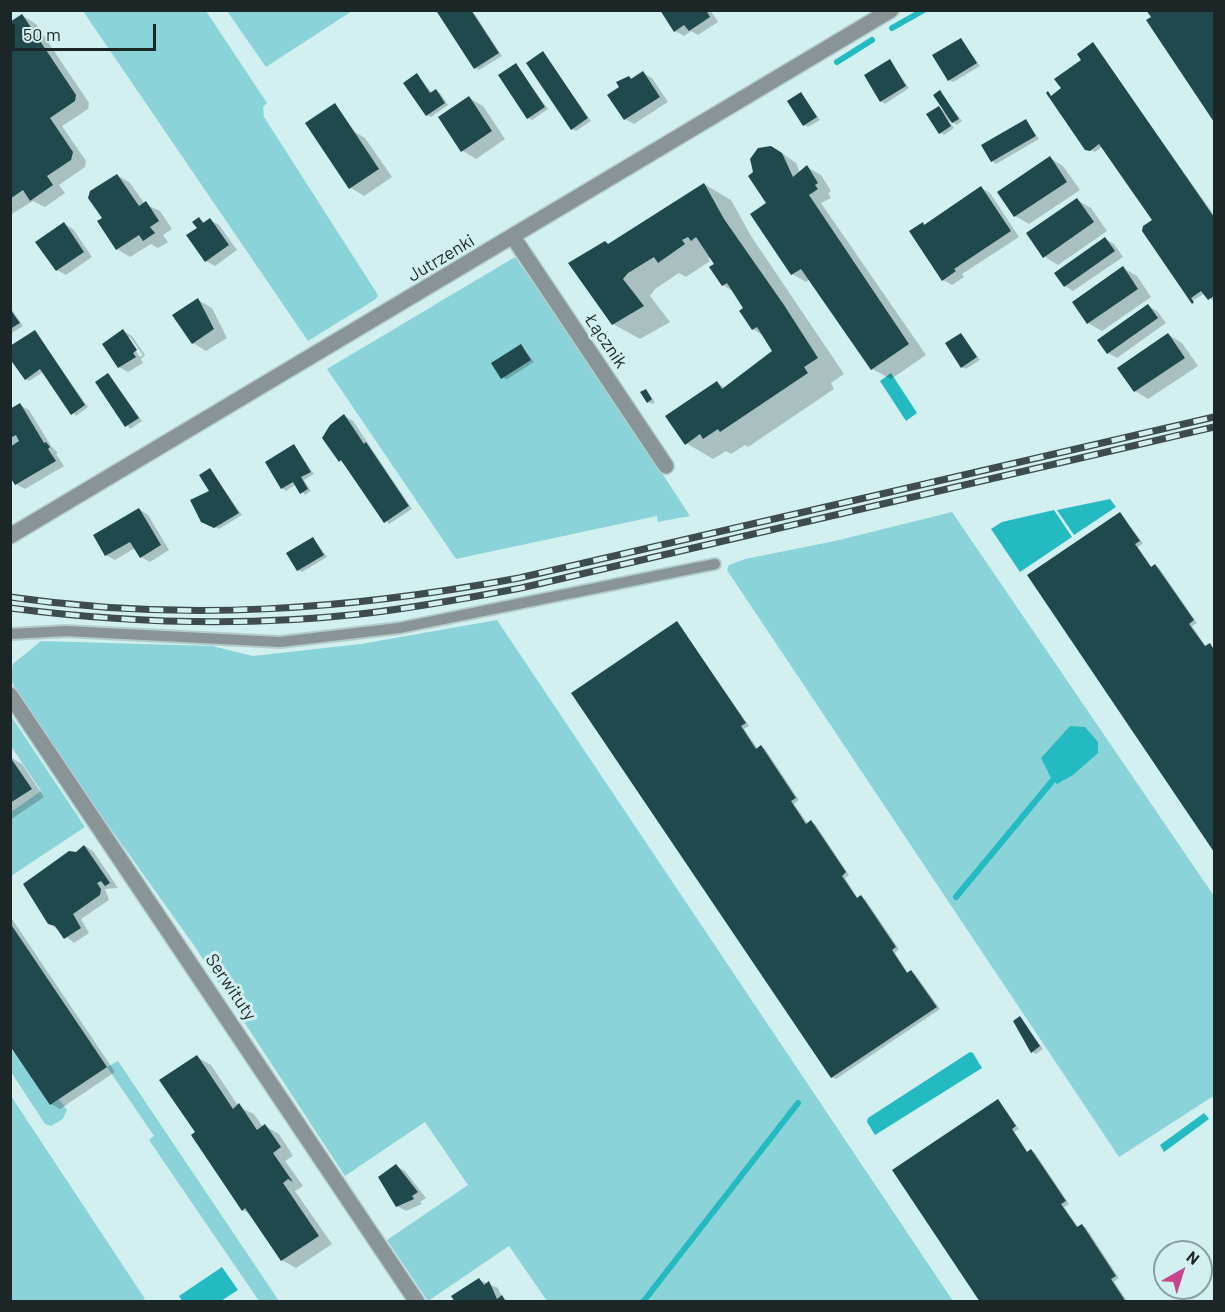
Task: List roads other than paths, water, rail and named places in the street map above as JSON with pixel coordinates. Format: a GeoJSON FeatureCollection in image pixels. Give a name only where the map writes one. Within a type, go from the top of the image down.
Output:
{"type":"FeatureCollection","features":[{"type":"Feature","properties":{"kind":"street","name":"Jutrzenki"},"geometry":{"type":"LineString","coordinates":[[10,536],[891,10]]}},
{"type":"Feature","properties":{"kind":"street","name":"Łącznik"},"geometry":{"type":"LineString","coordinates":[[513,237],[666,466]]}},
{"type":"Feature","properties":{"kind":"street","name":"Serwituty"},"geometry":{"type":"LineString","coordinates":[[10,695],[417,1302]]}},
{"type":"Feature","properties":{"kind":"lane"},"geometry":{"type":"LineString","coordinates":[[10,634],[66,631],[280,642],[314,640],[399,628],[716,564]]}},
{"type":"Feature","properties":{"kind":"waterway"},"geometry":{"type":"LineString","coordinates":[[892,28],[924,10]]}},
{"type":"Feature","properties":{"kind":"waterway"},"geometry":{"type":"LineString","coordinates":[[837,62],[872,40]]}},
{"type":"Feature","properties":{"kind":"waterway"},"geometry":{"type":"LineString","coordinates":[[956,897],[1053,780]]}},
{"type":"Feature","properties":{"kind":"waterway"},"geometry":{"type":"LineString","coordinates":[[643,1302],[798,1103]]}},
{"type":"Feature","properties":{"kind":"railway"},"geometry":{"type":"LineString","coordinates":[[10,597],[75,605],[138,609],[265,609],[328,605],[455,589],[519,578],[1214,417]]}},
{"type":"Feature","properties":{"kind":"railway"},"geometry":{"type":"LineString","coordinates":[[10,608],[97,617],[185,622],[272,621],[400,609],[521,588],[1214,427]]}}]}
